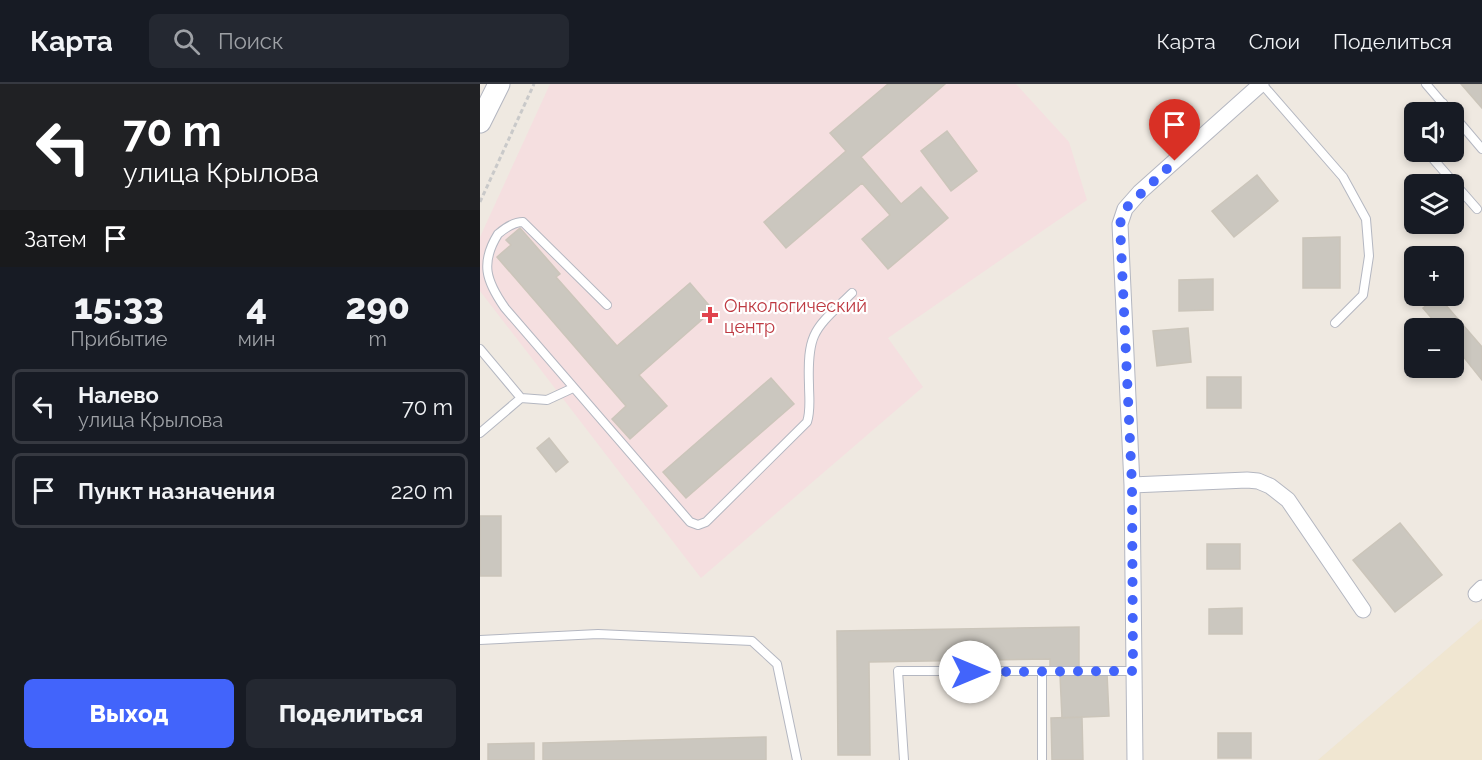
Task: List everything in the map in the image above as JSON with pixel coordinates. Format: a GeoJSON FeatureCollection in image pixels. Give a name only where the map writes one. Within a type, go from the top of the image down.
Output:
{"type":"FeatureCollection","features":[{"type":"Feature","properties":{"kind":"main road"},"geometry":{"type":"LineString","coordinates":[[480,122],[499,84]]}},
{"type":"Feature","properties":{"kind":"street"},"geometry":{"type":"LineString","coordinates":[[1135,760],[1132,485],[1120,224],[1125,209],[1140,192],[1261,84]]}},
{"type":"Feature","properties":{"kind":"street"},"geometry":{"type":"LineString","coordinates":[[1132,485],[1247,480],[1258,481],[1270,486],[1288,500],[1363,610]]}},
{"type":"Feature","properties":{"kind":"lane"},"geometry":{"type":"LineString","coordinates":[[1261,84],[1343,177],[1366,219],[1369,256],[1363,294],[1335,323]]}},
{"type":"Feature","properties":{"kind":"lane"},"geometry":{"type":"LineString","coordinates":[[1426,84],[1441,102]]}},
{"type":"Feature","properties":{"kind":"lane"},"geometry":{"type":"LineString","coordinates":[[1464,128],[1482,149]]}},
{"type":"Feature","properties":{"kind":"lane"},"geometry":{"type":"LineString","coordinates":[[1436,162],[1477,210]]}},
{"type":"Feature","properties":{"kind":"lane"},"geometry":{"type":"LineString","coordinates":[[607,305],[523,222],[506,227],[486,247],[480,268],[484,278],[505,308],[690,522],[698,525],[706,522],[807,422],[810,406],[809,348],[815,332],[852,293]]}},
{"type":"Feature","properties":{"kind":"lane"},"geometry":{"type":"LineString","coordinates":[[480,349],[521,398]]}},
{"type":"Feature","properties":{"kind":"lane"},"geometry":{"type":"LineString","coordinates":[[480,433],[521,398],[548,400],[573,388]]}},
{"type":"Feature","properties":{"kind":"lane"},"geometry":{"type":"LineString","coordinates":[[480,640],[598,634],[752,641],[777,664],[797,760]]}},
{"type":"Feature","properties":{"kind":"lane"},"geometry":{"type":"LineString","coordinates":[[904,760],[898,671],[1133,671]]}},
{"type":"Feature","properties":{"kind":"lane"},"geometry":{"type":"LineString","coordinates":[[1042,672],[1042,760]]}},
{"type":"Feature","properties":{"kind":"path"},"geometry":{"type":"LineString","coordinates":[[480,202],[534,84]]}},
{"type":"Feature","properties":{"kind":"shaded area","name":"Онкологический центр"},"geometry":{"type":"Polygon","coordinates":[[[550,84],[1016,84],[1069,142],[1087,200],[888,338],[923,387],[701,578],[480,291],[480,237],[550,84]]]}},
{"type":"Feature","properties":{"kind":"shaded area"},"geometry":{"type":"Polygon","coordinates":[[[1482,619],[1482,760],[1318,760],[1482,619]]]}},
{"type":"Feature","properties":{"kind":"building"},"geometry":{"type":"Polygon","coordinates":[[[888,84],[945,84],[861,157],[901,204],[921,187],[948,218],[888,269],[862,239],[890,215],[862,183],[786,248],[764,222],[846,151],[830,133],[888,84]]]}},
{"type":"Feature","properties":{"kind":"building"},"geometry":{"type":"Polygon","coordinates":[[[1461,84],[1482,84],[1482,108],[1461,84]]]}},
{"type":"Feature","properties":{"kind":"building"},"geometry":{"type":"Polygon","coordinates":[[[947,131],[977,171],[951,191],[921,151],[947,131]]]}},
{"type":"Feature","properties":{"kind":"building"},"geometry":{"type":"Polygon","coordinates":[[[1257,175],[1278,201],[1234,237],[1212,211],[1257,175]]]}},
{"type":"Feature","properties":{"kind":"building"},"geometry":{"type":"Polygon","coordinates":[[[520,228],[560,274],[556,277],[617,346],[690,283],[713,310],[639,375],[667,406],[630,439],[612,419],[626,406],[497,257],[511,245],[506,240],[520,228]]]}},
{"type":"Feature","properties":{"kind":"building"},"geometry":{"type":"Polygon","coordinates":[[[1340,237],[1340,288],[1303,288],[1303,238],[1340,237]]]}},
{"type":"Feature","properties":{"kind":"building"},"geometry":{"type":"Polygon","coordinates":[[[1213,279],[1213,310],[1179,311],[1179,280],[1213,279]]]}},
{"type":"Feature","properties":{"kind":"building"},"geometry":{"type":"Polygon","coordinates":[[[1447,306],[1457,318],[1432,318],[1423,308],[1447,306]]]}},
{"type":"Feature","properties":{"kind":"building"},"geometry":{"type":"Polygon","coordinates":[[[1464,326],[1482,347],[1482,380],[1464,358],[1464,326]]]}},
{"type":"Feature","properties":{"kind":"building"},"geometry":{"type":"Polygon","coordinates":[[[1188,328],[1191,362],[1157,366],[1153,331],[1188,328]]]}},
{"type":"Feature","properties":{"kind":"building"},"geometry":{"type":"Polygon","coordinates":[[[1207,377],[1241,377],[1241,408],[1207,408],[1207,377]]]}},
{"type":"Feature","properties":{"kind":"building"},"geometry":{"type":"Polygon","coordinates":[[[771,378],[794,404],[686,498],[663,472],[771,378]]]}},
{"type":"Feature","properties":{"kind":"building"},"geometry":{"type":"Polygon","coordinates":[[[549,438],[568,462],[556,472],[537,448],[549,438]]]}},
{"type":"Feature","properties":{"kind":"building"},"geometry":{"type":"Polygon","coordinates":[[[480,516],[501,516],[501,576],[480,576],[480,516]]]}},
{"type":"Feature","properties":{"kind":"building"},"geometry":{"type":"Polygon","coordinates":[[[1400,523],[1442,575],[1395,612],[1353,560],[1400,523]]]}},
{"type":"Feature","properties":{"kind":"building"},"geometry":{"type":"Polygon","coordinates":[[[1207,544],[1240,544],[1240,569],[1207,569],[1207,544]]]}},
{"type":"Feature","properties":{"kind":"building"},"geometry":{"type":"Polygon","coordinates":[[[1242,608],[1242,634],[1209,634],[1209,609],[1242,608]]]}},
{"type":"Feature","properties":{"kind":"building"},"geometry":{"type":"Polygon","coordinates":[[[1079,627],[1079,670],[1050,670],[1050,659],[869,662],[870,755],[838,755],[837,631],[1079,627]]]}},
{"type":"Feature","properties":{"kind":"building"},"geometry":{"type":"Polygon","coordinates":[[[1107,673],[1109,716],[1062,718],[1060,675],[1107,673]]]}},
{"type":"Feature","properties":{"kind":"building"},"geometry":{"type":"Polygon","coordinates":[[[1082,717],[1083,760],[1052,760],[1051,718],[1082,717]]]}},
{"type":"Feature","properties":{"kind":"building"},"geometry":{"type":"Polygon","coordinates":[[[1218,733],[1251,733],[1251,758],[1218,758],[1218,733]]]}},
{"type":"Feature","properties":{"kind":"building"},"geometry":{"type":"Polygon","coordinates":[[[766,737],[766,760],[543,760],[543,743],[766,737]]]}},
{"type":"Feature","properties":{"kind":"building"},"geometry":{"type":"Polygon","coordinates":[[[534,743],[534,760],[488,760],[488,744],[534,743]]]}},
{"type":"Feature","properties":{"kind":"place","name":"Онкологический центр"},"geometry":{"type":"Point","coordinates":[710,315]}},
{"type":"Feature","properties":{"kind":"route"},"geometry":{"type":"LineString","coordinates":[[970,672],[1133,671],[1132,485],[1120,224],[1125,209],[1140,192],[1175,161]]}}]}
